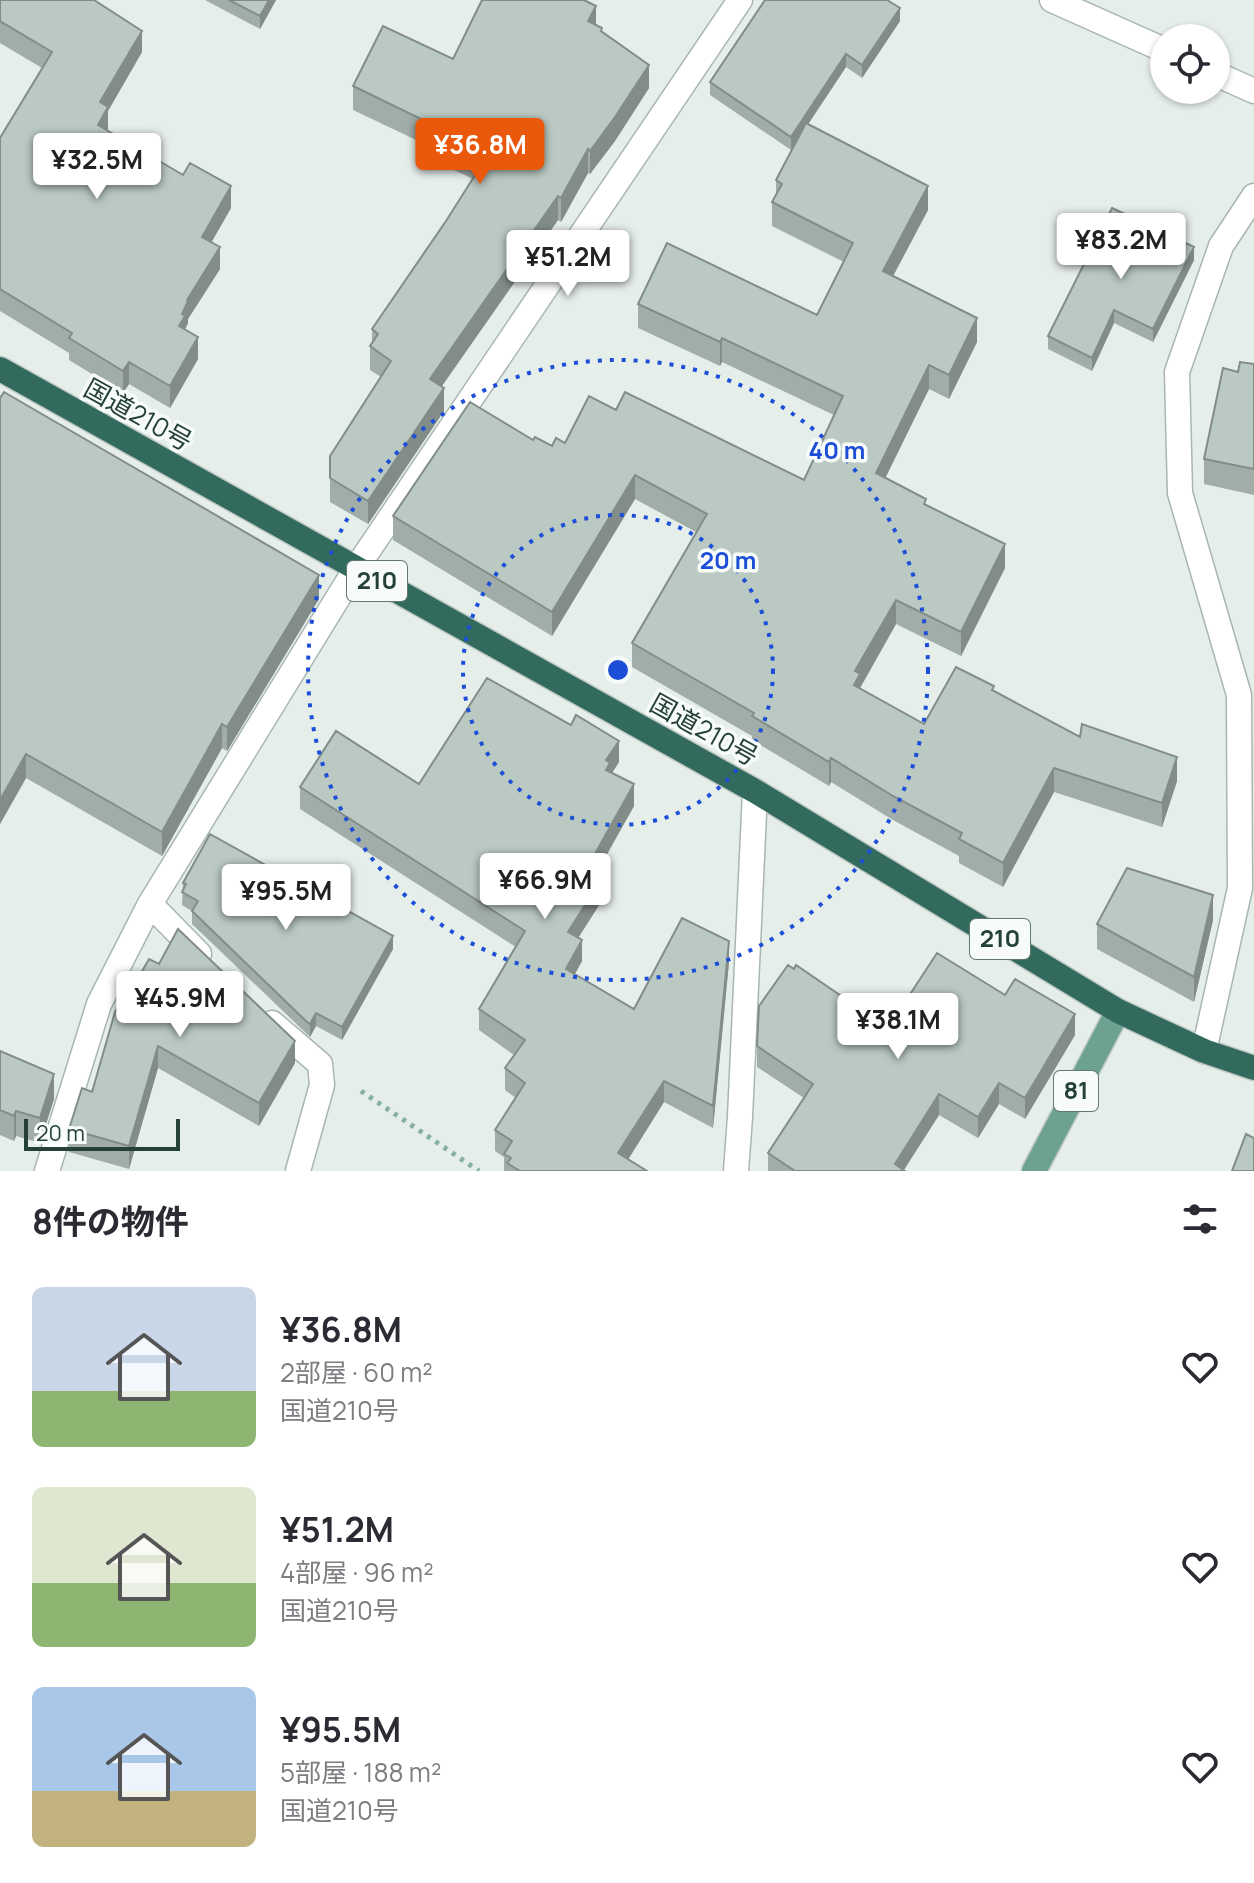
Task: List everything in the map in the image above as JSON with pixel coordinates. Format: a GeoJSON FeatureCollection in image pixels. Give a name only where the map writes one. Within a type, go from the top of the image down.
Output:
{"type":"FeatureCollection","features":[{"type":"Feature","properties":{"kind":"highway","name":"国道210号"},"geometry":{"type":"LineString","coordinates":[[0,369],[755,791],[1118,1011],[1204,1051],[1254,1068]]}},
{"type":"Feature","properties":{"kind":"main road","name":"81"},"geometry":{"type":"LineString","coordinates":[[1034,1171],[1118,1011]]}},
{"type":"Feature","properties":{"kind":"street"},"geometry":{"type":"LineString","coordinates":[[47,1171],[99,1004],[150,904],[355,570],[740,0]]}},
{"type":"Feature","properties":{"kind":"street"},"geometry":{"type":"LineString","coordinates":[[1052,0],[1150,44]]}},
{"type":"Feature","properties":{"kind":"street"},"geometry":{"type":"LineString","coordinates":[[1230,80],[1254,91]]}},
{"type":"Feature","properties":{"kind":"street"},"geometry":{"type":"LineString","coordinates":[[1204,1051],[1240,888],[1239,695],[1180,493],[1177,372],[1221,246],[1254,196]]}},
{"type":"Feature","properties":{"kind":"street"},"geometry":{"type":"LineString","coordinates":[[736,1171],[755,791]]}},
{"type":"Feature","properties":{"kind":"street"},"geometry":{"type":"LineString","coordinates":[[150,904],[219,973]]}},
{"type":"Feature","properties":{"kind":"street"},"geometry":{"type":"LineString","coordinates":[[253,1005],[320,1064],[322,1085],[298,1171]]}},
{"type":"Feature","properties":{"kind":"path"},"geometry":{"type":"LineString","coordinates":[[320,1064],[479,1171]]}},
{"type":"Feature","properties":{"kind":"building"},"geometry":{"type":"Polygon","coordinates":[[[0,0],[94,0],[142,31],[100,102],[108,107],[98,125],[183,175],[190,163],[231,186],[202,237],[220,247],[187,300],[182,314],[185,316],[179,326],[198,337],[170,386],[129,362],[123,371],[69,338],[72,333],[0,289],[0,138],[52,52],[0,21],[0,0]]]}},
{"type":"Feature","properties":{"kind":"building"},"geometry":{"type":"Polygon","coordinates":[[[229,0],[269,0],[260,16],[229,0]]]}},
{"type":"Feature","properties":{"kind":"building"},"geometry":{"type":"Polygon","coordinates":[[[482,0],[584,0],[596,6],[588,21],[602,28],[601,31],[649,65],[615,117],[590,151],[588,149],[561,198],[558,196],[430,379],[444,388],[368,501],[330,478],[330,456],[391,361],[370,346],[378,334],[372,329],[484,161],[452,145],[456,136],[353,86],[383,26],[453,59],[482,0]]]}},
{"type":"Feature","properties":{"kind":"building"},"geometry":{"type":"Polygon","coordinates":[[[765,0],[887,0],[900,8],[862,65],[846,54],[791,137],[710,82],[765,0]]]}},
{"type":"Feature","properties":{"kind":"building"},"geometry":{"type":"Polygon","coordinates":[[[806,123],[928,186],[883,271],[977,318],[949,375],[929,365],[876,473],[926,499],[924,504],[1005,544],[961,632],[896,600],[855,671],[860,674],[854,685],[924,724],[956,667],[1080,737],[1082,724],[1177,757],[1162,803],[1054,768],[1003,863],[959,839],[962,833],[831,758],[829,762],[752,716],[754,713],[632,643],[707,514],[635,475],[552,612],[393,516],[470,402],[533,440],[535,437],[552,446],[556,438],[565,443],[589,396],[616,410],[625,392],[804,480],[843,396],[722,338],[720,342],[638,304],[667,243],[817,315],[853,243],[772,202],[782,184],[776,180],[806,123]]]}},
{"type":"Feature","properties":{"kind":"building"},"geometry":{"type":"Polygon","coordinates":[[[1112,208],[1194,247],[1153,329],[1114,310],[1092,358],[1048,336],[1112,208]]]}},
{"type":"Feature","properties":{"kind":"building"},"geometry":{"type":"Polygon","coordinates":[[[1240,362],[1254,364],[1254,469],[1204,459],[1223,368],[1238,372],[1240,362]]]}},
{"type":"Feature","properties":{"kind":"building"},"geometry":{"type":"Polygon","coordinates":[[[4,392],[319,575],[227,727],[222,724],[162,832],[26,754],[0,800],[0,398],[4,392]]]}},
{"type":"Feature","properties":{"kind":"building"},"geometry":{"type":"Polygon","coordinates":[[[487,678],[571,725],[576,715],[619,741],[606,760],[610,763],[606,770],[634,784],[586,870],[601,880],[568,932],[582,940],[566,969],[634,1009],[682,918],[729,941],[713,1106],[664,1081],[618,1153],[647,1171],[520,1171],[507,1163],[511,1158],[504,1154],[512,1141],[495,1130],[525,1083],[505,1068],[525,1040],[479,1009],[525,931],[300,787],[336,731],[419,784],[487,678]]]}},
{"type":"Feature","properties":{"kind":"building"},"geometry":{"type":"Polygon","coordinates":[[[210,834],[393,936],[342,1027],[316,1013],[308,1023],[192,911],[198,901],[182,892],[186,884],[183,883],[210,834]]]}},
{"type":"Feature","properties":{"kind":"building"},"geometry":{"type":"Polygon","coordinates":[[[1127,868],[1213,895],[1194,977],[1097,924],[1127,868]]]}},
{"type":"Feature","properties":{"kind":"building"},"geometry":{"type":"Polygon","coordinates":[[[178,929],[295,1041],[259,1103],[158,1046],[129,1146],[69,1129],[82,1088],[92,1092],[115,1012],[149,959],[159,964],[178,929]]]}},
{"type":"Feature","properties":{"kind":"building"},"geometry":{"type":"Polygon","coordinates":[[[937,953],[1005,995],[1015,979],[1075,1014],[1025,1098],[999,1083],[978,1117],[939,1094],[895,1164],[905,1171],[795,1171],[768,1153],[813,1084],[757,1046],[759,1006],[788,965],[794,969],[796,965],[888,1028],[937,953]]]}},
{"type":"Feature","properties":{"kind":"building"},"geometry":{"type":"Polygon","coordinates":[[[0,1051],[54,1074],[40,1118],[16,1111],[14,1116],[0,1110],[0,1051]]]}},
{"type":"Feature","properties":{"kind":"building"},"geometry":{"type":"Polygon","coordinates":[[[1246,1134],[1254,1138],[1254,1171],[1232,1171],[1246,1134]]]}}]}
